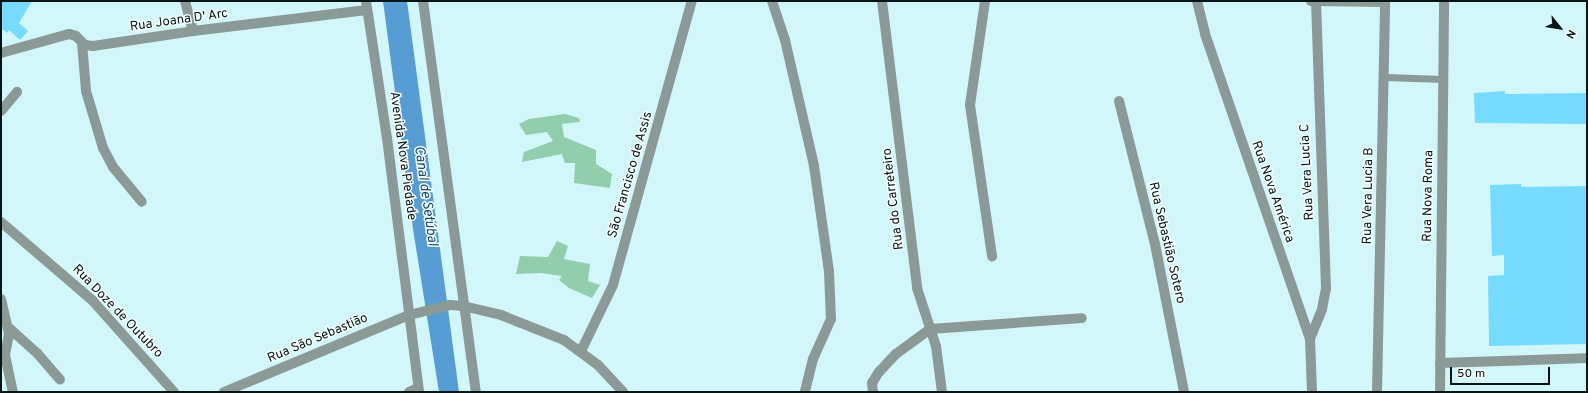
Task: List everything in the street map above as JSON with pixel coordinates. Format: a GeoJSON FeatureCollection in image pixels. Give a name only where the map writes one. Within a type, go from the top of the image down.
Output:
{"type":"FeatureCollection","features":[{"type":"Feature","properties":{"kind":"street"},"geometry":{"type":"LineString","coordinates":[[185,1],[193,31]]}},
{"type":"Feature","properties":{"kind":"street"},"geometry":{"type":"LineString","coordinates":[[423,1],[463,306],[476,392]]}},
{"type":"Feature","properties":{"kind":"street","name":"São Francisco de Assis"},"geometry":{"type":"LineString","coordinates":[[581,350],[613,285],[692,1]]}},
{"type":"Feature","properties":{"kind":"street"},"geometry":{"type":"LineString","coordinates":[[772,1],[792,70],[814,166],[829,272],[831,319],[813,359],[805,392]]}},
{"type":"Feature","properties":{"kind":"street","name":"Rua do Carreteiro"},"geometry":{"type":"LineString","coordinates":[[882,1],[917,288],[937,351],[942,392]]}},
{"type":"Feature","properties":{"kind":"street"},"geometry":{"type":"LineString","coordinates":[[985,1],[970,105],[992,256]]}},
{"type":"Feature","properties":{"kind":"street","name":"Rua Nova América"},"geometry":{"type":"LineString","coordinates":[[1198,1],[1205,34],[1310,339],[1312,392]]}},
{"type":"Feature","properties":{"kind":"street"},"geometry":{"type":"LineString","coordinates":[[1311,1],[1385,2]]}},
{"type":"Feature","properties":{"kind":"street","name":"Rua Vera Lucia C"},"geometry":{"type":"LineString","coordinates":[[1310,339],[1325,301],[1326,288],[1316,1]]}},
{"type":"Feature","properties":{"kind":"street","name":"Rua Nova Roma"},"geometry":{"type":"LineString","coordinates":[[1440,392],[1444,1]]}},
{"type":"Feature","properties":{"kind":"street","name":"Rua Vera Lucia B"},"geometry":{"type":"LineString","coordinates":[[1377,392],[1385,77],[1385,2]]}},
{"type":"Feature","properties":{"kind":"street","name":"Rua Joana D' Arc"},"geometry":{"type":"LineString","coordinates":[[1,53],[69,34],[76,36],[82,43],[93,46],[367,6]]}},
{"type":"Feature","properties":{"kind":"street","name":"Avenida Nova Piedade"},"geometry":{"type":"LineString","coordinates":[[367,6],[387,138],[409,315],[416,391]]}},
{"type":"Feature","properties":{"kind":"street"},"geometry":{"type":"LineString","coordinates":[[82,43],[86,91],[102,148],[113,167],[142,202]]}},
{"type":"Feature","properties":{"kind":"street"},"geometry":{"type":"LineString","coordinates":[[1,111],[17,92]]}},
{"type":"Feature","properties":{"kind":"street","name":"Rua Sebastião Sotero"},"geometry":{"type":"LineString","coordinates":[[1119,101],[1155,244],[1184,392]]}},
{"type":"Feature","properties":{"kind":"street","name":"Rua Doze de Outubro"},"geometry":{"type":"LineString","coordinates":[[1,222],[92,300],[174,392]]}},
{"type":"Feature","properties":{"kind":"street"},"geometry":{"type":"LineString","coordinates":[[1,299],[8,327],[3,351],[13,392]]}},
{"type":"Feature","properties":{"kind":"street","name":"Rua São Sebastião"},"geometry":{"type":"LineString","coordinates":[[224,392],[409,315],[450,305],[463,306],[533,327],[564,340],[581,350],[623,392]]}},
{"type":"Feature","properties":{"kind":"street"},"geometry":{"type":"LineString","coordinates":[[872,391],[874,379],[879,372],[896,354],[930,329],[1082,318]]}},
{"type":"Feature","properties":{"kind":"street"},"geometry":{"type":"LineString","coordinates":[[8,327],[37,353],[60,379]]}},
{"type":"Feature","properties":{"kind":"street"},"geometry":{"type":"LineString","coordinates":[[1440,363],[1587,358]]}},
{"type":"Feature","properties":{"kind":"lane"},"geometry":{"type":"LineString","coordinates":[[1385,77],[1443,79]]}},
{"type":"Feature","properties":{"kind":"green space"},"geometry":{"type":"Polygon","coordinates":[[[565,114],[579,118],[580,122],[562,124],[564,137],[596,150],[596,164],[612,174],[610,188],[574,183],[575,163],[565,163],[562,154],[522,162],[524,152],[553,141],[547,132],[526,135],[519,124],[529,119],[565,114]]]}},
{"type":"Feature","properties":{"kind":"green space"},"geometry":{"type":"Polygon","coordinates":[[[557,241],[568,246],[564,259],[590,264],[588,281],[600,285],[592,298],[569,288],[559,280],[562,276],[541,273],[516,274],[520,256],[548,257],[557,241]]]}},
{"type":"Feature","properties":{"kind":"water","name":"Canal de Setúbal"},"geometry":{"type":"Polygon","coordinates":[[[383,1],[407,1],[459,392],[439,392],[413,229],[383,1]]]}},
{"type":"Feature","properties":{"kind":"building"},"geometry":{"type":"Polygon","coordinates":[[[1,1],[32,1],[19,23],[28,31],[20,40],[9,30],[7,33],[1,28],[1,1]]]}},
{"type":"Feature","properties":{"kind":"building"},"geometry":{"type":"Polygon","coordinates":[[[1505,91],[1505,94],[1587,93],[1587,124],[1475,123],[1474,93],[1505,91]]]}},
{"type":"Feature","properties":{"kind":"building"},"geometry":{"type":"Polygon","coordinates":[[[1521,184],[1521,187],[1587,186],[1587,344],[1489,346],[1488,276],[1504,275],[1504,255],[1492,256],[1490,185],[1521,184]]]}}]}
